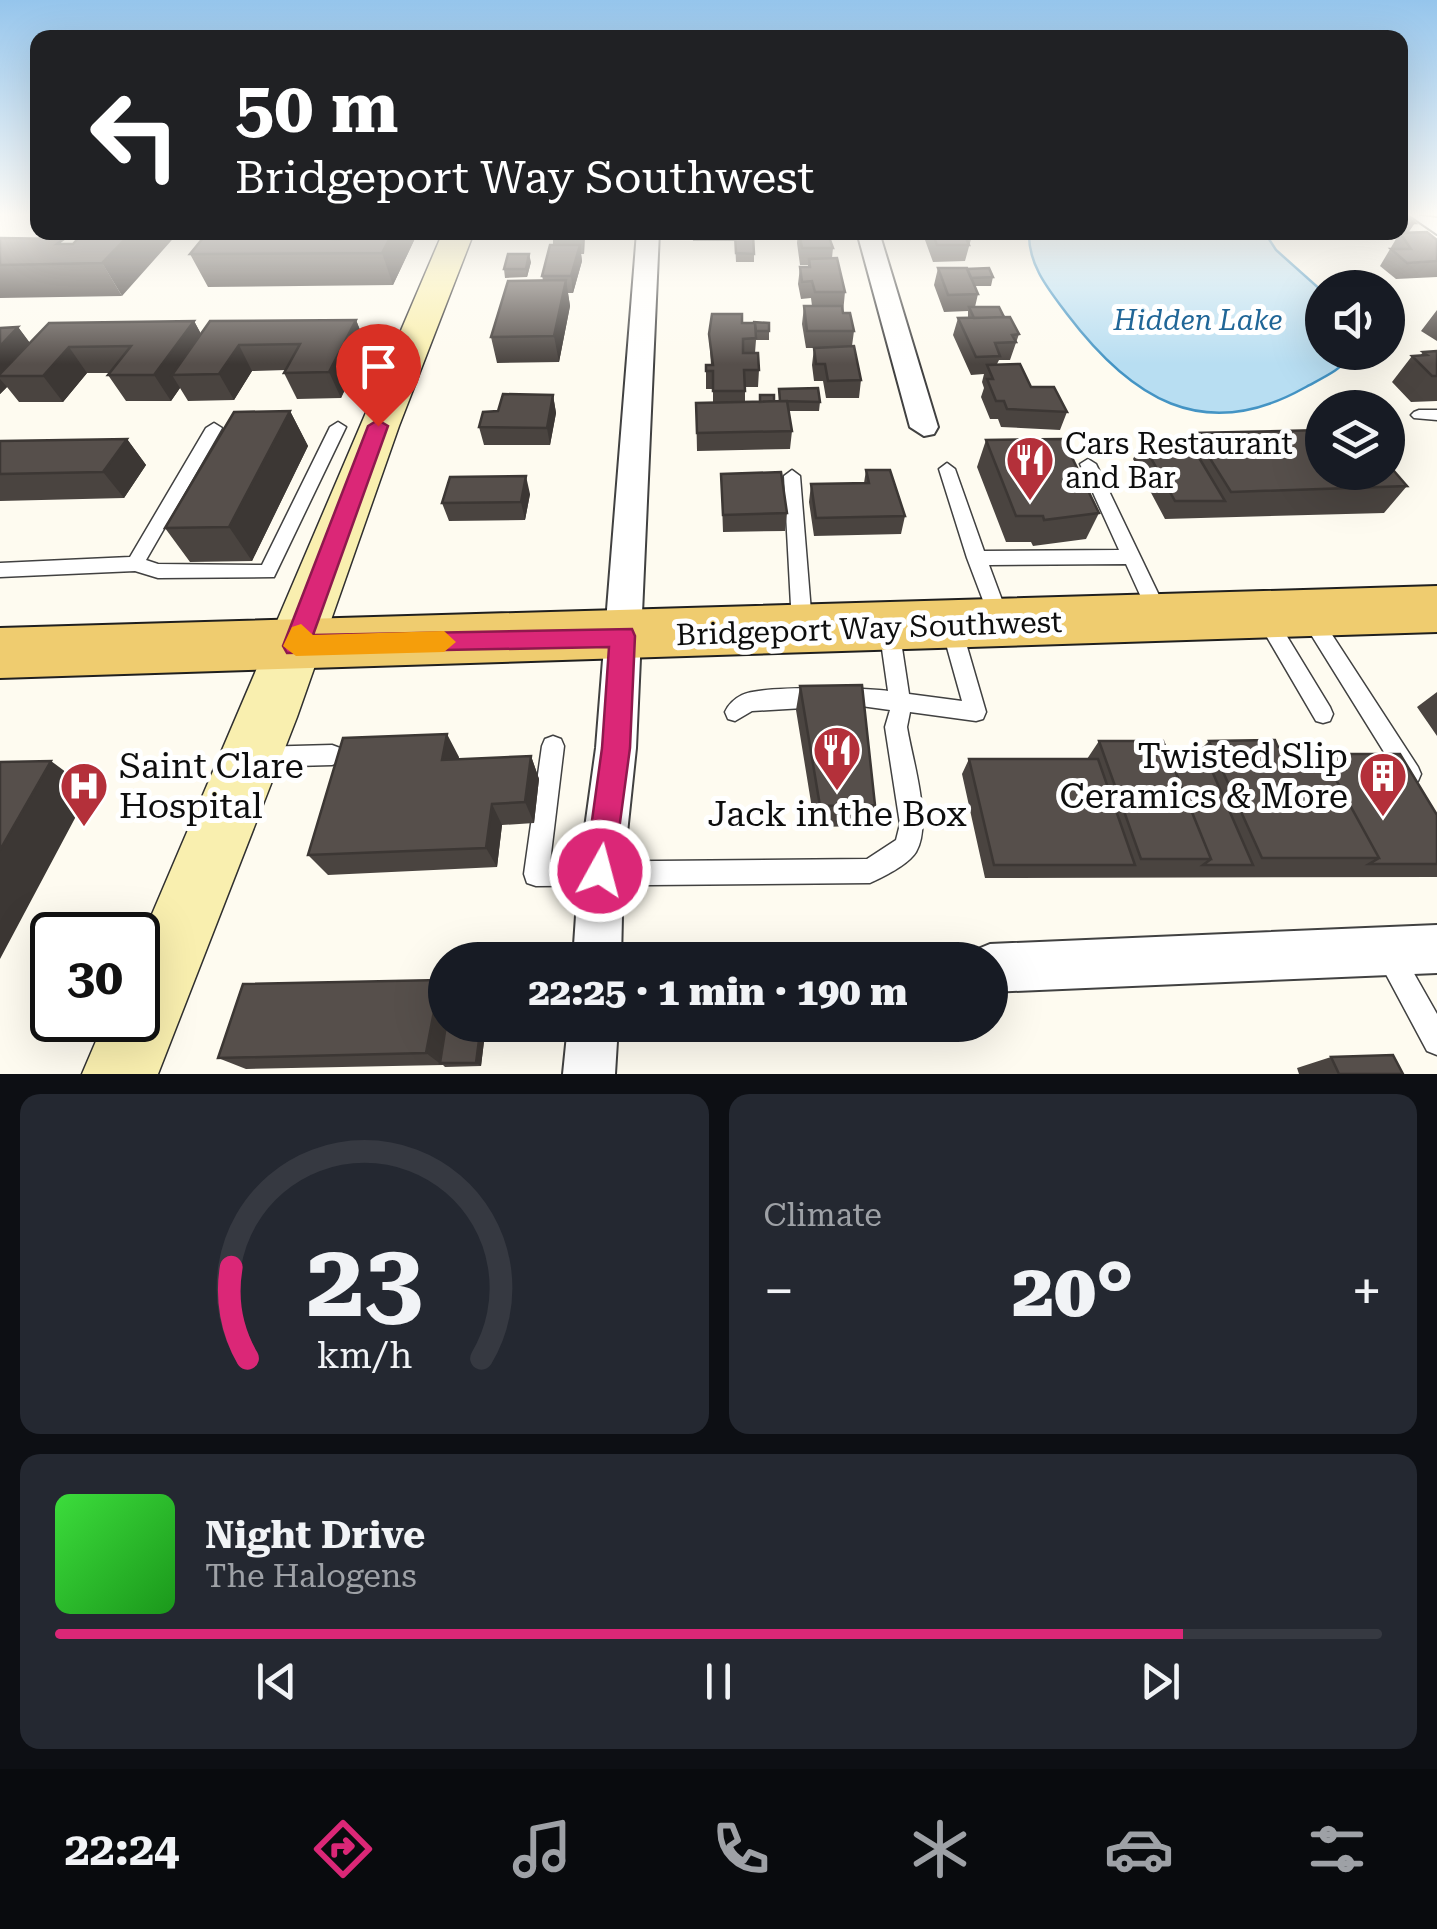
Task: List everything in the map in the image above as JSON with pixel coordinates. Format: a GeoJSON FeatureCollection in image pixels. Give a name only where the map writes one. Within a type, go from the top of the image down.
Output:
{"type":"FeatureCollection","features":[{"type":"Feature","properties":{"kind":"main road","name":"Bridgeport Way Southwest"},"geometry":{"type":"LineString","coordinates":[[0,652],[804,631],[1437,609]]}},
{"type":"Feature","properties":{"kind":"street"},"geometry":{"type":"LineString","coordinates":[[120,1074],[252,758],[378,426],[446,264]]}},
{"type":"Feature","properties":{"kind":"street"},"geometry":{"type":"LineString","coordinates":[[598,942],[600,871],[616,748],[646,264]]}},
{"type":"Feature","properties":{"kind":"street"},"geometry":{"type":"LineString","coordinates":[[877,264],[924,427]]}},
{"type":"Feature","properties":{"kind":"street"},"geometry":{"type":"LineString","coordinates":[[1008,967],[1437,949]]}},
{"type":"Feature","properties":{"kind":"street"},"geometry":{"type":"LineString","coordinates":[[589,1074],[592,1042]]}},
{"type":"Feature","properties":{"kind":"lane"},"geometry":{"type":"LineString","coordinates":[[1419,415],[1437,414]]}},
{"type":"Feature","properties":{"kind":"lane"},"geometry":{"type":"LineString","coordinates":[[0,570],[136,564],[158,571],[268,572],[338,427]]}},
{"type":"Feature","properties":{"kind":"lane"},"geometry":{"type":"LineString","coordinates":[[136,564],[214,428]]}},
{"type":"Feature","properties":{"kind":"lane"},"geometry":{"type":"LineString","coordinates":[[1088,464],[1160,619]]}},
{"type":"Feature","properties":{"kind":"lane"},"geometry":{"type":"LineString","coordinates":[[735,712],[748,702],[854,696],[902,706],[976,712],[976,558],[946,469]]}},
{"type":"Feature","properties":{"kind":"lane"},"geometry":{"type":"LineString","coordinates":[[792,476],[804,631]]}},
{"type":"Feature","properties":{"kind":"lane"},"geometry":{"type":"LineString","coordinates":[[976,558],[1132,557]]}},
{"type":"Feature","properties":{"kind":"lane"},"geometry":{"type":"LineString","coordinates":[[1286,615],[1323,714]]}},
{"type":"Feature","properties":{"kind":"lane"},"geometry":{"type":"LineString","coordinates":[[1286,615],[1427,800]]}},
{"type":"Feature","properties":{"kind":"lane"},"geometry":{"type":"LineString","coordinates":[[553,746],[536,874],[870,870],[906,847],[912,824],[896,727],[902,706],[888,628]]}},
{"type":"Feature","properties":{"kind":"lane"},"geometry":{"type":"LineString","coordinates":[[252,758],[332,756]]}},
{"type":"Feature","properties":{"kind":"lane"},"geometry":{"type":"LineString","coordinates":[[1387,951],[1437,1041]]}},
{"type":"Feature","properties":{"kind":"water","name":"Hidden Lake"},"geometry":{"type":"Polygon","coordinates":[[[1036,264],[1292,264],[1305,276],[1305,370],[1336,370],[1267,405],[1233,412],[1201,412],[1171,404],[1116,369],[1060,305],[1036,264]]]}},
{"type":"Feature","properties":{"kind":"building"},"geometry":{"type":"Polygon","coordinates":[[[505,264],[527,264],[526,269],[504,269],[505,264]]]}},
{"type":"Feature","properties":{"kind":"building"},"geometry":{"type":"Polygon","coordinates":[[[545,264],[574,264],[571,276],[542,276],[545,264]]]}},
{"type":"Feature","properties":{"kind":"building"},"geometry":{"type":"Polygon","coordinates":[[[838,264],[845,292],[815,292],[812,281],[802,282],[800,267],[838,264]]]}},
{"type":"Feature","properties":{"kind":"building"},"geometry":{"type":"Polygon","coordinates":[[[938,268],[967,268],[978,294],[948,295],[938,268]]]}},
{"type":"Feature","properties":{"kind":"building"},"geometry":{"type":"Polygon","coordinates":[[[989,268],[993,277],[971,278],[967,269],[989,268]]]}},
{"type":"Feature","properties":{"kind":"building"},"geometry":{"type":"Polygon","coordinates":[[[566,280],[554,336],[491,337],[508,281],[566,280]]]}},
{"type":"Feature","properties":{"kind":"building"},"geometry":{"type":"Polygon","coordinates":[[[804,306],[842,306],[843,313],[850,313],[854,331],[807,331],[804,306]]]}},
{"type":"Feature","properties":{"kind":"building"},"geometry":{"type":"Polygon","coordinates":[[[969,307],[999,307],[1004,317],[974,318],[969,307]]]}},
{"type":"Feature","properties":{"kind":"building"},"geometry":{"type":"Polygon","coordinates":[[[712,314],[742,314],[742,323],[755,323],[756,338],[743,339],[743,353],[758,353],[759,370],[744,370],[745,391],[713,391],[713,371],[706,371],[706,365],[713,365],[709,334],[712,314]]]}},
{"type":"Feature","properties":{"kind":"building"},"geometry":{"type":"Polygon","coordinates":[[[1010,317],[1019,334],[1012,335],[1016,342],[995,343],[1000,356],[976,357],[958,318],[1010,317]]]}},
{"type":"Feature","properties":{"kind":"building"},"geometry":{"type":"Polygon","coordinates":[[[356,320],[329,372],[284,373],[300,344],[239,345],[219,374],[172,375],[210,321],[356,320]]]}},
{"type":"Feature","properties":{"kind":"building"},"geometry":{"type":"Polygon","coordinates":[[[194,321],[154,375],[108,375],[131,346],[69,347],[43,376],[0,376],[49,323],[194,321]]]}},
{"type":"Feature","properties":{"kind":"building"},"geometry":{"type":"Polygon","coordinates":[[[753,322],[769,323],[769,331],[756,331],[753,322]]]}},
{"type":"Feature","properties":{"kind":"building"},"geometry":{"type":"Polygon","coordinates":[[[18,327],[0,346],[0,328],[18,327]]]}},
{"type":"Feature","properties":{"kind":"building"},"geometry":{"type":"Polygon","coordinates":[[[854,346],[861,380],[828,381],[825,364],[816,364],[814,348],[854,346]]]}},
{"type":"Feature","properties":{"kind":"building"},"geometry":{"type":"Polygon","coordinates":[[[1437,351],[1437,376],[1432,376],[1412,356],[1427,355],[1423,352],[1437,351]]]}},
{"type":"Feature","properties":{"kind":"building"},"geometry":{"type":"Polygon","coordinates":[[[1020,364],[1031,387],[1054,387],[1067,412],[1007,409],[1004,401],[996,401],[987,379],[993,379],[987,365],[1020,364]]]}},
{"type":"Feature","properties":{"kind":"building"},"geometry":{"type":"Polygon","coordinates":[[[818,388],[820,402],[780,401],[779,389],[818,388]]]}},
{"type":"Feature","properties":{"kind":"building"},"geometry":{"type":"Polygon","coordinates":[[[503,394],[553,395],[547,428],[479,427],[483,412],[498,411],[503,394]]]}},
{"type":"Feature","properties":{"kind":"building"},"geometry":{"type":"Polygon","coordinates":[[[760,395],[774,395],[774,401],[760,402],[760,395]]]}},
{"type":"Feature","properties":{"kind":"building"},"geometry":{"type":"Polygon","coordinates":[[[787,401],[792,431],[697,433],[696,403],[787,401]]]}},
{"type":"Feature","properties":{"kind":"building"},"geometry":{"type":"Polygon","coordinates":[[[290,411],[229,527],[165,528],[234,412],[290,411]]]}},
{"type":"Feature","properties":{"kind":"building"},"geometry":{"type":"Polygon","coordinates":[[[1305,430],[1305,489],[1231,492],[1194,433],[1305,430]]]}},
{"type":"Feature","properties":{"kind":"building"},"geometry":{"type":"Polygon","coordinates":[[[127,439],[103,472],[0,474],[0,441],[127,439]]]}},
{"type":"Feature","properties":{"kind":"building"},"geometry":{"type":"Polygon","coordinates":[[[1063,439],[1099,513],[1044,520],[1043,516],[1016,516],[986,440],[1063,439]]]}},
{"type":"Feature","properties":{"kind":"building"},"geometry":{"type":"Polygon","coordinates":[[[1189,441],[1225,501],[1175,501],[1142,442],[1189,441]]]}},
{"type":"Feature","properties":{"kind":"building"},"geometry":{"type":"Polygon","coordinates":[[[866,470],[890,470],[905,516],[816,518],[811,484],[869,483],[866,470]]]}},
{"type":"Feature","properties":{"kind":"building"},"geometry":{"type":"Polygon","coordinates":[[[781,472],[787,513],[723,515],[721,474],[781,472]]]}},
{"type":"Feature","properties":{"kind":"building"},"geometry":{"type":"Polygon","coordinates":[[[526,476],[521,502],[442,503],[450,477],[526,476]]]}},
{"type":"Feature","properties":{"kind":"building","name":"Jack in the Box"},"geometry":{"type":"Polygon","coordinates":[[[862,685],[875,805],[820,806],[800,686],[862,685]]]}},
{"type":"Feature","properties":{"kind":"building"},"geometry":{"type":"Polygon","coordinates":[[[447,734],[442,760],[531,756],[525,802],[492,804],[486,848],[308,855],[343,738],[447,734]]]}},
{"type":"Feature","properties":{"kind":"building"},"geometry":{"type":"Polygon","coordinates":[[[1275,740],[1278,747],[1318,747],[1379,858],[1262,858],[1209,741],[1275,740]]]}},
{"type":"Feature","properties":{"kind":"building"},"geometry":{"type":"Polygon","coordinates":[[[1099,741],[1163,741],[1211,859],[1141,859],[1099,741]]]}},
{"type":"Feature","properties":{"kind":"building"},"geometry":{"type":"Polygon","coordinates":[[[1166,748],[1202,748],[1253,865],[1203,865],[1211,859],[1166,748]]]}},
{"type":"Feature","properties":{"kind":"building"},"geometry":{"type":"Polygon","coordinates":[[[1322,754],[1400,754],[1437,815],[1437,864],[1369,864],[1379,858],[1322,754]]]}},
{"type":"Feature","properties":{"kind":"building"},"geometry":{"type":"Polygon","coordinates":[[[969,759],[1098,759],[1135,865],[994,865],[969,759]]]}},
{"type":"Feature","properties":{"kind":"building"},"geometry":{"type":"Polygon","coordinates":[[[51,761],[0,850],[0,762],[51,761]]]}},
{"type":"Feature","properties":{"kind":"building"},"geometry":{"type":"Polygon","coordinates":[[[428,980],[426,1053],[218,1058],[243,984],[428,980]]]}},
{"type":"Feature","properties":{"kind":"building"},"geometry":{"type":"Polygon","coordinates":[[[443,1042],[479,1042],[476,1063],[440,1063],[443,1042]]]}},
{"type":"Feature","properties":{"kind":"building"},"geometry":{"type":"Polygon","coordinates":[[[1393,1055],[1403,1074],[1339,1074],[1331,1057],[1393,1055]]]}},
{"type":"Feature","properties":{"kind":"slow traffic"},"geometry":{"type":"LineString","coordinates":[[301,635],[296,646],[444,642]]}},
{"type":"Feature","properties":{"kind":"place","name":"Cars Restaurant and Bar"},"geometry":{"type":"Point","coordinates":[1030,502]}},
{"type":"Feature","properties":{"kind":"place","name":"Jack in the Box"},"geometry":{"type":"Point","coordinates":[837,792]}},
{"type":"Feature","properties":{"kind":"place","name":"Twisted Slip Ceramics & More"},"geometry":{"type":"Point","coordinates":[1383,818]}},
{"type":"Feature","properties":{"kind":"place","name":"Saint Clare Hospital"},"geometry":{"type":"Point","coordinates":[84,828]}},
{"type":"Feature","properties":{"kind":"route"},"geometry":{"type":"LineString","coordinates":[[378,426],[296,646],[623,636],[616,748],[600,871]]}}]}
